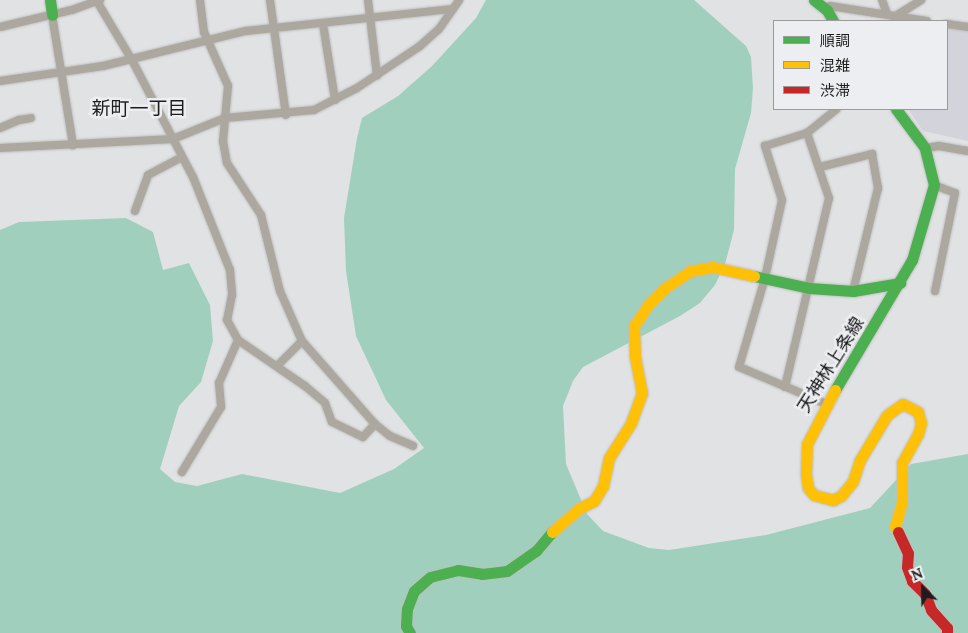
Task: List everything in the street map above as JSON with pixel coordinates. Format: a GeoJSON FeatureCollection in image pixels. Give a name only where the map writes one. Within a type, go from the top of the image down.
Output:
{"type":"FeatureCollection","features":[{"type":"Feature","properties":{"kind":"main road"},"geometry":{"type":"LineString","coordinates":[[50,0],[52,15]]}},
{"type":"Feature","properties":{"kind":"main road"},"geometry":{"type":"LineString","coordinates":[[814,0],[827,10],[832,20]]}},
{"type":"Feature","properties":{"kind":"main road"},"geometry":{"type":"LineString","coordinates":[[897,110],[925,148],[934,185]]}},
{"type":"Feature","properties":{"kind":"main road","name":"天神林上条線"},"geometry":{"type":"LineString","coordinates":[[934,185],[912,260],[900,283],[824,403],[807,444],[806,474],[808,488],[814,495],[833,500],[846,492],[887,415],[903,404],[918,412],[921,423],[918,434],[902,463],[902,502],[895,526],[908,553],[906,567],[912,582],[925,594],[930,610],[947,628],[947,633]]}},
{"type":"Feature","properties":{"kind":"main road"},"geometry":{"type":"LineString","coordinates":[[410,633],[406,626],[407,609],[414,591],[430,577],[458,570],[482,574],[507,571],[536,551],[550,533],[578,509],[594,501],[603,486],[609,458],[631,423],[642,394],[635,356],[634,326],[648,305],[690,271],[713,267],[809,288],[853,291],[900,283]]}},
{"type":"Feature","properties":{"kind":"street"},"geometry":{"type":"LineString","coordinates":[[200,0],[208,38],[228,86],[223,141],[227,163],[261,215],[280,291],[302,341],[375,424],[413,446]]}},
{"type":"Feature","properties":{"kind":"street"},"geometry":{"type":"LineString","coordinates":[[270,0],[286,114]]}},
{"type":"Feature","properties":{"kind":"street"},"geometry":{"type":"LineString","coordinates":[[368,0],[377,75]]}},
{"type":"Feature","properties":{"kind":"street"},"geometry":{"type":"LineString","coordinates":[[0,148],[173,139],[225,118],[314,110],[377,75],[420,46],[439,29],[458,0]]}},
{"type":"Feature","properties":{"kind":"street"},"geometry":{"type":"LineString","coordinates":[[882,0],[890,15]]}},
{"type":"Feature","properties":{"kind":"street"},"geometry":{"type":"LineString","coordinates":[[890,15],[922,0]]}},
{"type":"Feature","properties":{"kind":"street"},"geometry":{"type":"LineString","coordinates":[[0,27],[52,15],[99,1],[173,139],[224,250],[232,295],[227,320],[238,340],[278,364],[325,404],[332,422],[363,437],[375,424]]}},
{"type":"Feature","properties":{"kind":"street"},"geometry":{"type":"LineString","coordinates":[[827,10],[830,6],[921,20]]}},
{"type":"Feature","properties":{"kind":"street"},"geometry":{"type":"LineString","coordinates":[[0,81],[132,60],[208,38],[453,9]]}},
{"type":"Feature","properties":{"kind":"street"},"geometry":{"type":"LineString","coordinates":[[52,15],[59,72],[72,145]]}},
{"type":"Feature","properties":{"kind":"street"},"geometry":{"type":"LineString","coordinates":[[323,24],[335,100]]}},
{"type":"Feature","properties":{"kind":"street"},"geometry":{"type":"LineString","coordinates":[[948,24],[968,27]]}},
{"type":"Feature","properties":{"kind":"street"},"geometry":{"type":"LineString","coordinates":[[824,403],[739,367],[765,278],[782,200],[765,146],[807,133],[836,110]]}},
{"type":"Feature","properties":{"kind":"street"},"geometry":{"type":"LineString","coordinates":[[0,128],[6,128],[19,120],[31,118]]}},
{"type":"Feature","properties":{"kind":"street"},"geometry":{"type":"LineString","coordinates":[[786,387],[829,198],[807,133]]}},
{"type":"Feature","properties":{"kind":"street"},"geometry":{"type":"LineString","coordinates":[[925,148],[939,146],[968,152]]}},
{"type":"Feature","properties":{"kind":"street"},"geometry":{"type":"LineString","coordinates":[[820,167],[872,154],[878,188],[853,291]]}},
{"type":"Feature","properties":{"kind":"street"},"geometry":{"type":"LineString","coordinates":[[135,211],[148,175],[182,157]]}},
{"type":"Feature","properties":{"kind":"street"},"geometry":{"type":"LineString","coordinates":[[934,185],[955,193],[934,291]]}},
{"type":"Feature","properties":{"kind":"street"},"geometry":{"type":"LineString","coordinates":[[182,472],[221,407],[219,383],[238,340]]}},
{"type":"Feature","properties":{"kind":"street"},"geometry":{"type":"LineString","coordinates":[[278,364],[302,341]]}},
{"type":"Feature","properties":{"kind":"shaded area"},"geometry":{"type":"Polygon","coordinates":[[[948,28],[968,30],[968,141],[923,131],[909,110],[948,110],[948,28]]]}},
{"type":"Feature","properties":{"kind":"green space"},"geometry":{"type":"Polygon","coordinates":[[[486,0],[694,0],[746,46],[751,57],[753,88],[751,113],[735,169],[734,230],[725,264],[715,285],[700,303],[680,316],[583,367],[573,381],[563,406],[566,464],[587,514],[603,531],[649,548],[669,550],[766,535],[870,508],[911,464],[968,454],[968,633],[0,633],[0,230],[19,222],[126,218],[153,232],[163,270],[189,263],[210,305],[213,341],[201,382],[179,406],[160,469],[175,482],[197,486],[242,474],[340,493],[394,469],[424,448],[386,400],[356,336],[346,271],[344,218],[357,138],[362,118],[398,96],[432,66],[476,18],[486,0]]]}},
{"type":"Feature","properties":{"kind":"traffic: fast"},"geometry":{"type":"LineString","coordinates":[[50,0],[52,15]]}},
{"type":"Feature","properties":{"kind":"traffic: fast"},"geometry":{"type":"LineString","coordinates":[[814,0],[827,10],[832,20]]}},
{"type":"Feature","properties":{"kind":"traffic: fast"},"geometry":{"type":"LineString","coordinates":[[835,390],[912,260],[934,185],[925,148],[897,110]]}},
{"type":"Feature","properties":{"kind":"traffic: fast"},"geometry":{"type":"LineString","coordinates":[[754,276],[809,288],[853,291],[900,283]]}},
{"type":"Feature","properties":{"kind":"traffic: fast"},"geometry":{"type":"LineString","coordinates":[[410,633],[406,626],[407,609],[414,591],[430,577],[458,570],[482,574],[507,571],[536,551],[552,532]]}},
{"type":"Feature","properties":{"kind":"traffic: slow"},"geometry":{"type":"LineString","coordinates":[[552,532],[578,509],[594,501],[603,486],[609,458],[631,423],[642,393],[635,356],[634,326],[648,305],[665,288],[690,271],[713,267],[754,276]]}},
{"type":"Feature","properties":{"kind":"traffic: slow"},"geometry":{"type":"LineString","coordinates":[[835,390],[807,444],[806,474],[808,488],[814,495],[833,500],[841,496],[853,481],[860,460],[887,415],[903,404],[918,412],[921,423],[918,434],[902,463],[902,502],[895,526],[898,532]]}},
{"type":"Feature","properties":{"kind":"traffic: jam"},"geometry":{"type":"LineString","coordinates":[[898,532],[908,553],[907,567],[912,581],[925,594],[931,610],[947,628],[947,633]]}},
{"type":"Feature","properties":{"kind":"district","name":"新町一丁目"},"geometry":{"type":"Point","coordinates":[139,109]}}]}
